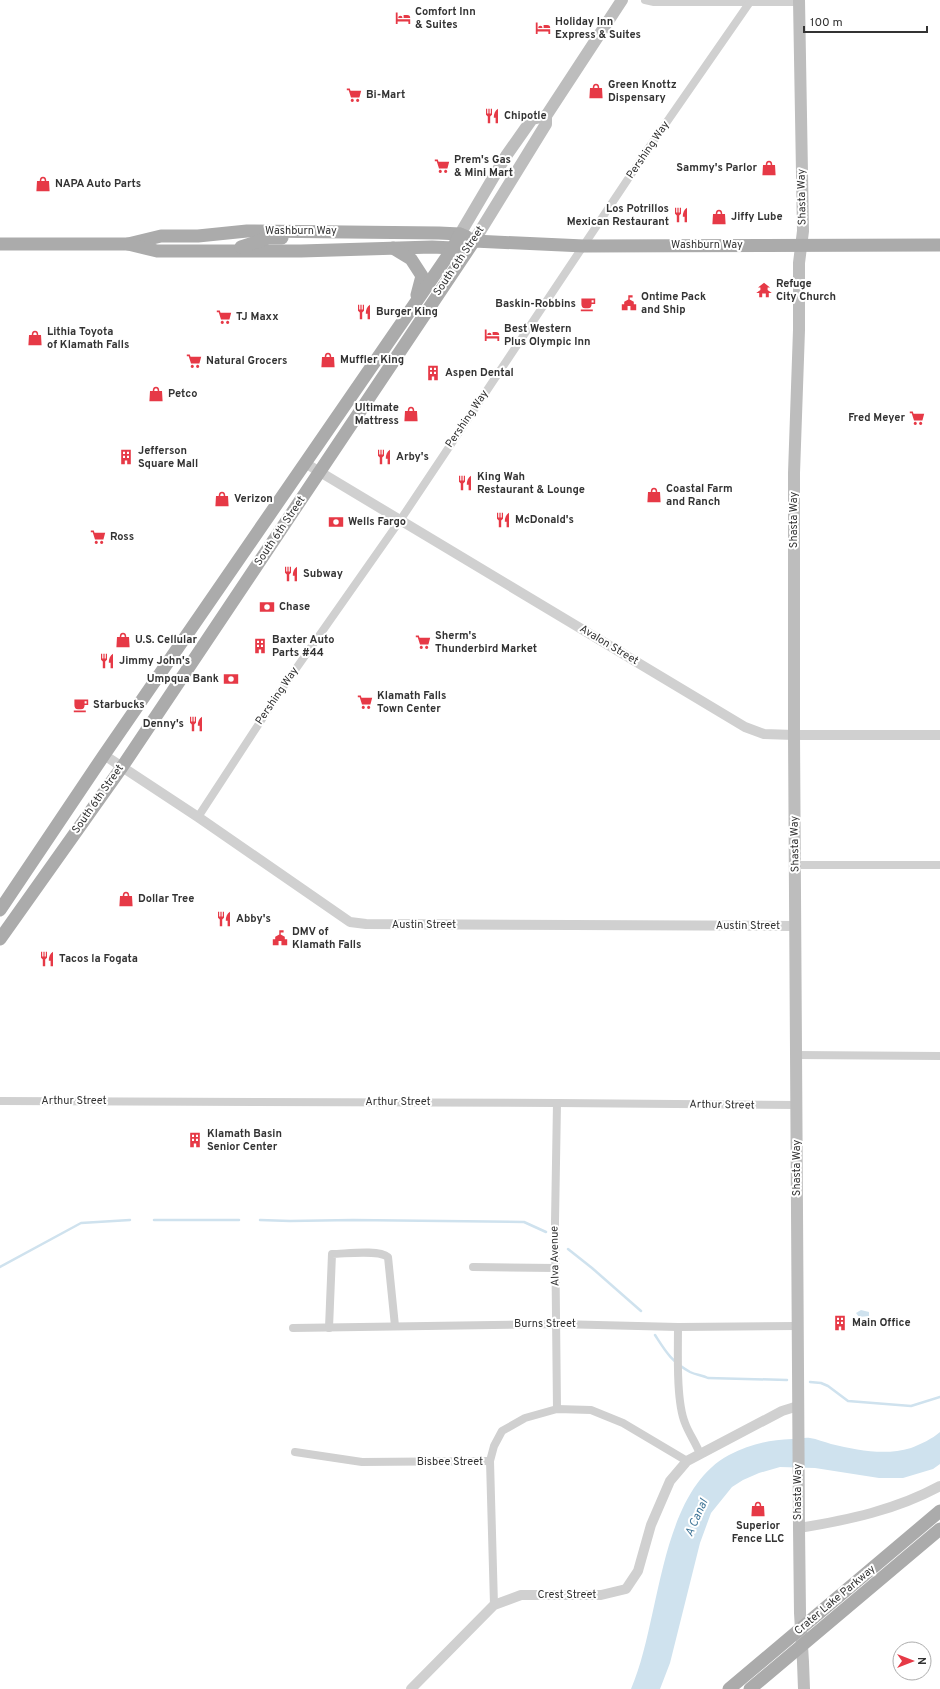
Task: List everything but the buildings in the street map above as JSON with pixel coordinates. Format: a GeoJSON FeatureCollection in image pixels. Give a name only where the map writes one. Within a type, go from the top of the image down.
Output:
{"type":"FeatureCollection","features":[{"type":"Feature","properties":{"kind":"main road","name":"South 6th Street"},"geometry":{"type":"LineString","coordinates":[[0,939],[122,766],[474,241],[546,124],[546,116],[622,0]]}},
{"type":"Feature","properties":{"kind":"main road","name":"Shasta Way"},"geometry":{"type":"LineString","coordinates":[[799,1],[803,231],[799,263],[799,330],[794,473],[794,736],[798,1436],[801,1629],[804,1689]]}},
{"type":"Feature","properties":{"kind":"main road","name":"South 6th Street"},"geometry":{"type":"LineString","coordinates":[[0,910],[104,755],[453,248],[506,156],[532,119],[546,116]]}},
{"type":"Feature","properties":{"kind":"main road","name":"Washburn Way"},"geometry":{"type":"LineString","coordinates":[[128,244],[161,236],[198,236],[247,231],[460,234],[474,241]]}},
{"type":"Feature","properties":{"kind":"main road"},"geometry":{"type":"LineString","coordinates":[[230,251],[268,238],[313,238],[313,231]]}},
{"type":"Feature","properties":{"kind":"main road"},"geometry":{"type":"LineString","coordinates":[[271,251],[273,246],[279,243],[317,243],[331,241],[355,232]]}},
{"type":"Feature","properties":{"kind":"main road"},"geometry":{"type":"LineString","coordinates":[[172,251],[221,242],[223,238],[222,233]]}},
{"type":"Feature","properties":{"kind":"main road","name":"Washburn Way"},"geometry":{"type":"LineString","coordinates":[[0,244],[128,244],[157,251],[453,248],[474,241],[584,246],[940,246]]}},
{"type":"Feature","properties":{"kind":"main road"},"geometry":{"type":"LineString","coordinates":[[393,248],[411,259],[422,276],[414,305]]}},
{"type":"Feature","properties":{"kind":"main road","name":"Crater Lake Parkway"},"geometry":{"type":"LineString","coordinates":[[729,1689],[940,1512]]}},
{"type":"Feature","properties":{"kind":"main road","name":"Crater Lake Parkway"},"geometry":{"type":"LineString","coordinates":[[750,1689],[940,1529]]}},
{"type":"Feature","properties":{"kind":"street"},"geometry":{"type":"LineString","coordinates":[[645,0],[654,2],[799,1]]}},
{"type":"Feature","properties":{"kind":"street","name":"Pershing Way"},"geometry":{"type":"LineString","coordinates":[[198,817],[280,690],[401,519],[750,2]]}},
{"type":"Feature","properties":{"kind":"street","name":"Avalon Street"},"geometry":{"type":"LineString","coordinates":[[305,463],[401,519],[745,727],[764,734],[794,736],[940,735]]}},
{"type":"Feature","properties":{"kind":"street","name":"Austin Street"},"geometry":{"type":"LineString","coordinates":[[104,755],[198,817],[350,922],[366,924],[795,926]]}},
{"type":"Feature","properties":{"kind":"street"},"geometry":{"type":"LineString","coordinates":[[795,866],[940,865]]}},
{"type":"Feature","properties":{"kind":"street"},"geometry":{"type":"LineString","coordinates":[[796,1055],[940,1056]]}},
{"type":"Feature","properties":{"kind":"street","name":"Arthur Street"},"geometry":{"type":"LineString","coordinates":[[0,1101],[557,1103],[796,1106]]}},
{"type":"Feature","properties":{"kind":"street","name":"Alva Avenue"},"geometry":{"type":"LineString","coordinates":[[557,1103],[555,1222],[557,1409]]}},
{"type":"Feature","properties":{"kind":"street"},"geometry":{"type":"LineString","coordinates":[[330,1328],[332,1254],[375,1253],[385,1254],[388,1257],[394,1326]]}},
{"type":"Feature","properties":{"kind":"street"},"geometry":{"type":"LineString","coordinates":[[473,1267],[556,1268]]}},
{"type":"Feature","properties":{"kind":"street","name":"Burns Street"},"geometry":{"type":"LineString","coordinates":[[293,1328],[557,1324],[678,1327],[798,1326]]}},
{"type":"Feature","properties":{"kind":"street"},"geometry":{"type":"LineString","coordinates":[[678,1327],[680,1404],[685,1424],[700,1454]]}},
{"type":"Feature","properties":{"kind":"street","name":"Crest Street"},"geometry":{"type":"LineString","coordinates":[[411,1689],[494,1605],[521,1595],[601,1596],[626,1589],[638,1571],[651,1525],[670,1481],[687,1461],[782,1411],[798,1406]]}},
{"type":"Feature","properties":{"kind":"street","name":"Bisbee Street"},"geometry":{"type":"LineString","coordinates":[[295,1452],[362,1462],[490,1461],[494,1446],[502,1431],[525,1418],[557,1409],[591,1410],[623,1423],[687,1461]]}},
{"type":"Feature","properties":{"kind":"street"},"geometry":{"type":"LineString","coordinates":[[490,1461],[494,1605]]}},
{"type":"Feature","properties":{"kind":"street"},"geometry":{"type":"LineString","coordinates":[[799,1528],[845,1520],[891,1508],[919,1498],[940,1486]]}},
{"type":"Feature","properties":{"kind":"water"},"geometry":{"type":"Polygon","coordinates":[[[861,1310],[869,1312],[869,1316],[859,1317],[856,1313],[861,1310]]]}},
{"type":"Feature","properties":{"kind":"water","name":"A Canal"},"geometry":{"type":"Polygon","coordinates":[[[940,1432],[940,1464],[933,1469],[903,1478],[879,1478],[815,1468],[780,1467],[759,1473],[732,1487],[711,1513],[700,1543],[670,1663],[660,1689],[631,1689],[641,1661],[665,1561],[675,1528],[688,1498],[706,1473],[729,1455],[752,1445],[767,1442],[808,1438],[861,1450],[891,1452],[911,1448],[934,1437],[940,1432]]]}},
{"type":"Feature","properties":{"kind":"waterway"},"geometry":{"type":"LineString","coordinates":[[0,1267],[81,1223],[130,1220]]}},
{"type":"Feature","properties":{"kind":"waterway"},"geometry":{"type":"LineString","coordinates":[[154,1220],[239,1220]]}},
{"type":"Feature","properties":{"kind":"waterway"},"geometry":{"type":"LineString","coordinates":[[260,1220],[524,1222],[546,1232]]}},
{"type":"Feature","properties":{"kind":"waterway"},"geometry":{"type":"LineString","coordinates":[[568,1249],[641,1311]]}},
{"type":"Feature","properties":{"kind":"waterway"},"geometry":{"type":"LineString","coordinates":[[655,1335],[673,1360],[694,1374],[708,1378],[787,1380]]}},
{"type":"Feature","properties":{"kind":"waterway"},"geometry":{"type":"LineString","coordinates":[[810,1382],[821,1383],[828,1386],[848,1401],[911,1406],[940,1397]]}},
{"type":"Feature","properties":{"kind":"place","name":"Comfort Inn & Suites"},"geometry":{"type":"Point","coordinates":[403,18]}},
{"type":"Feature","properties":{"kind":"place","name":"Holiday Inn Express & Suites"},"geometry":{"type":"Point","coordinates":[543,28]}},
{"type":"Feature","properties":{"kind":"place","name":"Green Knottz Dispensary"},"geometry":{"type":"Point","coordinates":[596,91]}},
{"type":"Feature","properties":{"kind":"place","name":"Bi-Mart"},"geometry":{"type":"Point","coordinates":[354,95]}},
{"type":"Feature","properties":{"kind":"place","name":"Chipotle"},"geometry":{"type":"Point","coordinates":[492,116]}},
{"type":"Feature","properties":{"kind":"place","name":"Prem's Gas & Mini Mart"},"geometry":{"type":"Point","coordinates":[442,166]}},
{"type":"Feature","properties":{"kind":"place","name":"Sammy's Parlor"},"geometry":{"type":"Point","coordinates":[769,168]}},
{"type":"Feature","properties":{"kind":"place","name":"NAPA Auto Parts"},"geometry":{"type":"Point","coordinates":[43,184]}},
{"type":"Feature","properties":{"kind":"place","name":"Los Potrillos Mexican Restaurant"},"geometry":{"type":"Point","coordinates":[681,215]}},
{"type":"Feature","properties":{"kind":"place","name":"Jiffy Lube"},"geometry":{"type":"Point","coordinates":[719,217]}},
{"type":"Feature","properties":{"kind":"place","name":"Refuge City Church"},"geometry":{"type":"Point","coordinates":[764,290]}},
{"type":"Feature","properties":{"kind":"place","name":"Ontime Pack and Ship"},"geometry":{"type":"Point","coordinates":[629,303]}},
{"type":"Feature","properties":{"kind":"place","name":"Baskin-Robbins"},"geometry":{"type":"Point","coordinates":[588,304]}},
{"type":"Feature","properties":{"kind":"place","name":"Burger King"},"geometry":{"type":"Point","coordinates":[364,312]}},
{"type":"Feature","properties":{"kind":"place","name":"TJ Maxx"},"geometry":{"type":"Point","coordinates":[224,317]}},
{"type":"Feature","properties":{"kind":"place","name":"Best Western Plus Olympic Inn"},"geometry":{"type":"Point","coordinates":[492,335]}},
{"type":"Feature","properties":{"kind":"place","name":"Lithia Toyota of Klamath Falls"},"geometry":{"type":"Point","coordinates":[35,338]}},
{"type":"Feature","properties":{"kind":"place","name":"Muffler King"},"geometry":{"type":"Point","coordinates":[328,360]}},
{"type":"Feature","properties":{"kind":"place","name":"Natural Grocers"},"geometry":{"type":"Point","coordinates":[194,361]}},
{"type":"Feature","properties":{"kind":"place","name":"Aspen Dental"},"geometry":{"type":"Point","coordinates":[433,373]}},
{"type":"Feature","properties":{"kind":"place","name":"Petco"},"geometry":{"type":"Point","coordinates":[156,394]}},
{"type":"Feature","properties":{"kind":"place","name":"Ultimate Mattress"},"geometry":{"type":"Point","coordinates":[411,414]}},
{"type":"Feature","properties":{"kind":"place","name":"Fred Meyer"},"geometry":{"type":"Point","coordinates":[917,418]}},
{"type":"Feature","properties":{"kind":"place","name":"Jefferson Square Mall"},"geometry":{"type":"Point","coordinates":[126,457]}},
{"type":"Feature","properties":{"kind":"place","name":"Arby's"},"geometry":{"type":"Point","coordinates":[384,457]}},
{"type":"Feature","properties":{"kind":"place","name":"King Wah Restaurant & Lounge"},"geometry":{"type":"Point","coordinates":[465,483]}},
{"type":"Feature","properties":{"kind":"place","name":"Coastal Farm and Ranch"},"geometry":{"type":"Point","coordinates":[654,495]}},
{"type":"Feature","properties":{"kind":"place","name":"Verizon"},"geometry":{"type":"Point","coordinates":[222,499]}},
{"type":"Feature","properties":{"kind":"place","name":"McDonald's"},"geometry":{"type":"Point","coordinates":[503,520]}},
{"type":"Feature","properties":{"kind":"place","name":"Wells Fargo"},"geometry":{"type":"Point","coordinates":[336,522]}},
{"type":"Feature","properties":{"kind":"place","name":"Ross"},"geometry":{"type":"Point","coordinates":[98,537]}},
{"type":"Feature","properties":{"kind":"place","name":"Subway"},"geometry":{"type":"Point","coordinates":[291,574]}},
{"type":"Feature","properties":{"kind":"place","name":"Chase"},"geometry":{"type":"Point","coordinates":[267,607]}},
{"type":"Feature","properties":{"kind":"place","name":"U.S. Cellular"},"geometry":{"type":"Point","coordinates":[123,640]}},
{"type":"Feature","properties":{"kind":"place","name":"Sherm's Thunderbird Market"},"geometry":{"type":"Point","coordinates":[423,642]}},
{"type":"Feature","properties":{"kind":"place","name":"Baxter Auto Parts #44"},"geometry":{"type":"Point","coordinates":[260,646]}},
{"type":"Feature","properties":{"kind":"place","name":"Jimmy John's"},"geometry":{"type":"Point","coordinates":[107,661]}},
{"type":"Feature","properties":{"kind":"place","name":"Umpqua Bank"},"geometry":{"type":"Point","coordinates":[231,679]}},
{"type":"Feature","properties":{"kind":"place","name":"Klamath Falls Town Center"},"geometry":{"type":"Point","coordinates":[365,702]}},
{"type":"Feature","properties":{"kind":"place","name":"Starbucks"},"geometry":{"type":"Point","coordinates":[81,705]}},
{"type":"Feature","properties":{"kind":"place","name":"Denny's"},"geometry":{"type":"Point","coordinates":[196,724]}},
{"type":"Feature","properties":{"kind":"place","name":"Dollar Tree"},"geometry":{"type":"Point","coordinates":[126,899]}},
{"type":"Feature","properties":{"kind":"place","name":"Abby's"},"geometry":{"type":"Point","coordinates":[224,919]}},
{"type":"Feature","properties":{"kind":"place","name":"DMV of Klamath Falls"},"geometry":{"type":"Point","coordinates":[280,938]}},
{"type":"Feature","properties":{"kind":"place","name":"Tacos la Fogata"},"geometry":{"type":"Point","coordinates":[47,959]}},
{"type":"Feature","properties":{"kind":"place","name":"Klamath Basin Senior Center"},"geometry":{"type":"Point","coordinates":[195,1140]}},
{"type":"Feature","properties":{"kind":"place","name":"Main Office"},"geometry":{"type":"Point","coordinates":[840,1323]}},
{"type":"Feature","properties":{"kind":"place","name":"Superior Fence LLC"},"geometry":{"type":"Point","coordinates":[758,1509]}}]}
